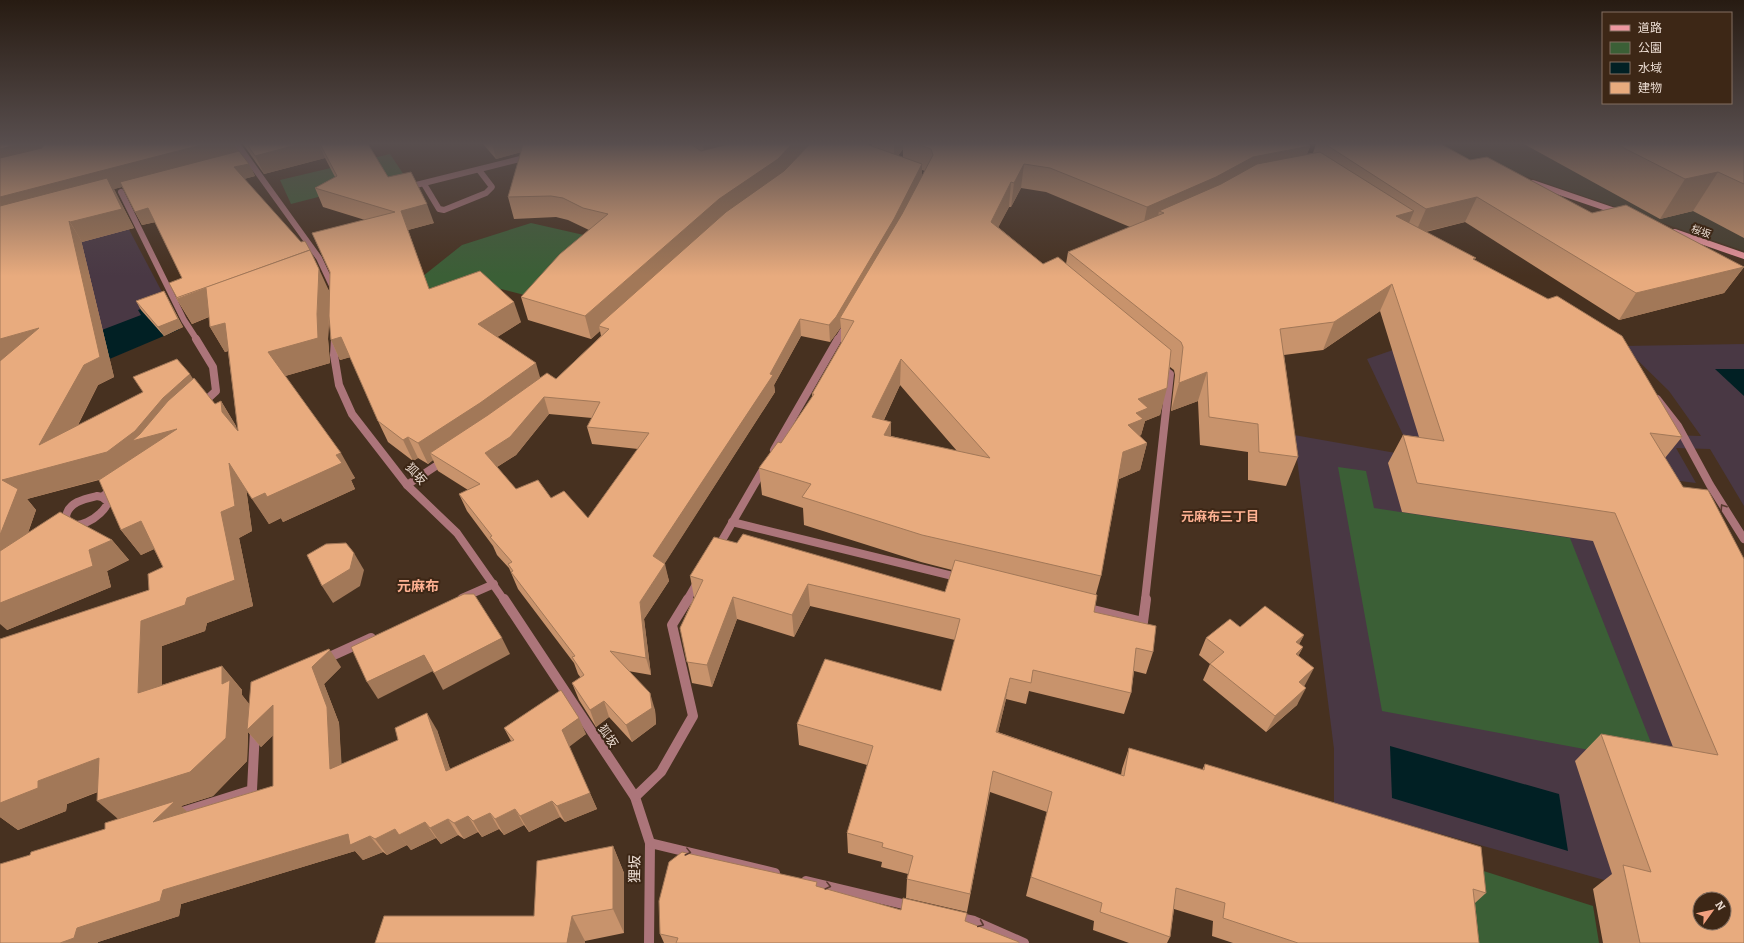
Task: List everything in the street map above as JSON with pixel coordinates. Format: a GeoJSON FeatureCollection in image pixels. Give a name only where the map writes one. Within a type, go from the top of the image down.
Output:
{"type":"FeatureCollection","features":[{"type":"Feature","properties":{"kind":"street"},"geometry":{"type":"LineString","coordinates":[[267,188],[319,258],[320,270],[335,292],[335,300]]}},
{"type":"Feature","properties":{"kind":"street"},"geometry":{"type":"LineString","coordinates":[[426,188],[439,209],[444,210],[486,193],[491,188]]}},
{"type":"Feature","properties":{"kind":"street"},"geometry":{"type":"LineString","coordinates":[[1548,188],[1627,215]]}},
{"type":"Feature","properties":{"kind":"street"},"geometry":{"type":"LineString","coordinates":[[114,194],[128,190]]}},
{"type":"Feature","properties":{"kind":"street"},"geometry":{"type":"LineString","coordinates":[[121,192],[184,320],[213,366],[216,391],[193,412]]}},
{"type":"Feature","properties":{"kind":"street","name":"桜坂"},"geometry":{"type":"LineString","coordinates":[[1671,231],[1744,256]]}},
{"type":"Feature","properties":{"kind":"street"},"geometry":{"type":"LineString","coordinates":[[184,320],[192,317]]}},
{"type":"Feature","properties":{"kind":"street"},"geometry":{"type":"LineString","coordinates":[[712,557],[850,318]]}},
{"type":"Feature","properties":{"kind":"street","name":"狐坂"},"geometry":{"type":"LineString","coordinates":[[335,331],[334,355],[340,385],[352,414],[407,485],[457,533],[494,584],[635,797]]}},
{"type":"Feature","properties":{"kind":"street"},"geometry":{"type":"LineString","coordinates":[[1074,605],[1143,622],[1170,374],[1152,359]]}},
{"type":"Feature","properties":{"kind":"street"},"geometry":{"type":"LineString","coordinates":[[1651,393],[1666,409],[1716,496],[1744,539]]}},
{"type":"Feature","properties":{"kind":"street"},"geometry":{"type":"LineString","coordinates":[[407,485],[452,454]]}},
{"type":"Feature","properties":{"kind":"street"},"geometry":{"type":"LineString","coordinates":[[102,497],[108,502],[106,510],[102,514],[76,523],[67,520],[65,517],[66,512],[75,504],[90,498],[102,497],[119,483]]}},
{"type":"Feature","properties":{"kind":"street"},"geometry":{"type":"LineString","coordinates":[[732,522],[973,581]]}},
{"type":"Feature","properties":{"kind":"street"},"geometry":{"type":"LineString","coordinates":[[635,797],[661,772],[693,716],[672,626],[704,570]]}},
{"type":"Feature","properties":{"kind":"street"},"geometry":{"type":"LineString","coordinates":[[451,602],[494,584]]}},
{"type":"Feature","properties":{"kind":"street"},"geometry":{"type":"LineString","coordinates":[[316,663],[380,634]]}},
{"type":"Feature","properties":{"kind":"street"},"geometry":{"type":"LineString","coordinates":[[163,818],[252,790],[256,721]]}},
{"type":"Feature","properties":{"kind":"street","name":"狸坂"},"geometry":{"type":"LineString","coordinates":[[635,797],[650,842],[649,943]]}},
{"type":"Feature","properties":{"kind":"street"},"geometry":{"type":"LineString","coordinates":[[650,842],[920,908]]}},
{"type":"Feature","properties":{"kind":"street"},"geometry":{"type":"LineString","coordinates":[[943,914],[974,922],[1024,943]]}},
{"type":"Feature","properties":{"kind":"shaded area"},"geometry":{"type":"Polygon","coordinates":[[[1560,188],[1744,188],[1744,251],[1560,188]]]}},
{"type":"Feature","properties":{"kind":"shaded area"},"geometry":{"type":"Polygon","coordinates":[[[114,201],[181,328],[23,396],[0,231],[114,201]]]}},
{"type":"Feature","properties":{"kind":"shaded area"},"geometry":{"type":"Polygon","coordinates":[[[1744,344],[1744,506],[1710,449],[1676,448],[1696,483],[1536,463],[1404,437],[1367,359],[1393,350],[1667,435],[1701,436],[1669,391],[1623,346],[1744,344]]]}},
{"type":"Feature","properties":{"kind":"shaded area"},"geometry":{"type":"Polygon","coordinates":[[[1294,435],[1407,455],[1744,574],[1726,891],[1692,891],[1692,898],[1647,892],[1334,804],[1334,749],[1294,435]]]}},
{"type":"Feature","properties":{"kind":"green space"},"geometry":{"type":"Polygon","coordinates":[[[284,188],[353,188],[291,204],[284,188]]]}},
{"type":"Feature","properties":{"kind":"green space"},"geometry":{"type":"Polygon","coordinates":[[[531,223],[597,238],[532,297],[489,286],[428,305],[418,280],[462,245],[531,223]]]}},
{"type":"Feature","properties":{"kind":"green space"},"geometry":{"type":"Polygon","coordinates":[[[1338,467],[1366,471],[1374,508],[1570,538],[1659,763],[1382,711],[1338,467]]]}},
{"type":"Feature","properties":{"kind":"green space"},"geometry":{"type":"Polygon","coordinates":[[[1471,867],[1593,906],[1599,943],[1477,943],[1471,867]]]}},
{"type":"Feature","properties":{"kind":"water"},"geometry":{"type":"Polygon","coordinates":[[[162,301],[181,327],[178,330],[15,399],[0,369],[141,315],[138,310],[162,301]]]}},
{"type":"Feature","properties":{"kind":"water"},"geometry":{"type":"Polygon","coordinates":[[[1715,369],[1744,369],[1744,396],[1715,369]]]}},
{"type":"Feature","properties":{"kind":"water"},"geometry":{"type":"Polygon","coordinates":[[[1390,746],[1559,794],[1568,851],[1392,798],[1390,746]]]}},
{"type":"Feature","properties":{"kind":"building"},"geometry":{"type":"Polygon","coordinates":[[[0,188],[35,188],[0,197],[0,188]]]}},
{"type":"Feature","properties":{"kind":"building"},"geometry":{"type":"Polygon","coordinates":[[[69,188],[112,188],[122,209],[69,221],[100,357],[84,365],[39,445],[143,392],[133,377],[177,359],[190,374],[163,398],[135,431],[107,452],[2,480],[18,489],[0,535],[0,361],[39,328],[0,339],[0,206],[69,188]]]}},
{"type":"Feature","properties":{"kind":"building"},"geometry":{"type":"Polygon","coordinates":[[[123,188],[253,188],[301,242],[305,241],[310,250],[177,298],[169,283],[182,278],[148,208],[135,212],[123,188]]]}},
{"type":"Feature","properties":{"kind":"building"},"geometry":{"type":"Polygon","coordinates":[[[315,188],[419,188],[427,204],[401,211],[429,289],[480,271],[514,302],[478,324],[536,363],[480,403],[418,443],[408,437],[403,440],[378,421],[341,337],[331,340],[329,316],[330,272],[312,233],[395,212],[315,188]]]}},
{"type":"Feature","properties":{"kind":"building"},"geometry":{"type":"Polygon","coordinates":[[[511,188],[735,188],[719,199],[585,316],[521,297],[560,254],[608,214],[583,208],[563,198],[551,196],[508,197],[511,188]]]}},
{"type":"Feature","properties":{"kind":"building"},"geometry":{"type":"Polygon","coordinates":[[[760,188],[910,188],[894,219],[836,317],[829,325],[800,319],[770,374],[773,375],[653,556],[665,564],[640,602],[646,658],[610,651],[650,693],[652,708],[626,725],[604,701],[590,710],[572,683],[584,675],[572,657],[575,656],[511,572],[513,571],[508,564],[512,562],[490,537],[492,536],[459,494],[480,484],[430,453],[488,415],[547,373],[556,379],[609,329],[599,326],[600,324],[726,212],[760,188]],[[544,397],[510,437],[485,453],[516,489],[538,480],[551,498],[564,491],[588,518],[649,433],[587,427],[600,402],[544,397]]]}},
{"type":"Feature","properties":{"kind":"building"},"geometry":{"type":"Polygon","coordinates":[[[916,188],[1008,188],[991,222],[1043,264],[1058,257],[1171,350],[1167,388],[1138,399],[1148,408],[1136,413],[1143,419],[1128,425],[1147,443],[1123,452],[1101,576],[922,535],[802,497],[811,484],[759,468],[778,442],[781,443],[814,394],[812,394],[854,321],[840,318],[902,214],[916,188]],[[901,359],[872,417],[891,422],[884,435],[990,458],[901,359]]]}},
{"type":"Feature","properties":{"kind":"building"},"geometry":{"type":"Polygon","coordinates":[[[1100,188],[1191,188],[1147,207],[1100,188]]]}},
{"type":"Feature","properties":{"kind":"building"},"geometry":{"type":"Polygon","coordinates":[[[1212,188],[1377,188],[1414,211],[1396,216],[1476,258],[1473,259],[1548,299],[1557,296],[1622,336],[1682,437],[1650,433],[1683,487],[1708,490],[1744,559],[1744,943],[1640,943],[1623,865],[1651,872],[1601,734],[1718,755],[1615,513],[1417,483],[1403,435],[1444,441],[1392,284],[1334,322],[1280,329],[1298,457],[1259,452],[1258,424],[1209,417],[1207,372],[1179,383],[1183,347],[1181,342],[1068,252],[1164,213],[1159,211],[1212,188]]]}},
{"type":"Feature","properties":{"kind":"building"},"geometry":{"type":"Polygon","coordinates":[[[1393,188],[1545,188],[1592,213],[1626,205],[1744,267],[1636,293],[1477,197],[1426,209],[1393,188]]]}},
{"type":"Feature","properties":{"kind":"building"},"geometry":{"type":"Polygon","coordinates":[[[310,250],[319,269],[317,314],[318,338],[268,352],[341,453],[336,455],[342,463],[267,497],[265,493],[252,499],[229,463],[235,506],[221,512],[235,580],[187,598],[185,605],[141,621],[138,693],[222,666],[222,684],[230,680],[226,738],[190,772],[97,801],[99,758],[38,781],[38,788],[0,803],[0,639],[149,590],[148,574],[163,567],[141,521],[121,530],[99,480],[177,429],[132,441],[140,434],[168,401],[194,378],[215,404],[221,401],[222,412],[238,431],[225,323],[210,327],[206,288],[177,299],[176,298],[310,250]]]}},
{"type":"Feature","properties":{"kind":"building"},"geometry":{"type":"Polygon","coordinates":[[[164,291],[178,319],[158,327],[136,301],[164,291]]]}},
{"type":"Feature","properties":{"kind":"building"},"geometry":{"type":"Polygon","coordinates":[[[60,512],[112,540],[89,550],[93,566],[0,603],[0,551],[60,512]]]}},
{"type":"Feature","properties":{"kind":"building"},"geometry":{"type":"Polygon","coordinates":[[[743,534],[945,592],[955,560],[1097,595],[1094,612],[1156,626],[1153,652],[1136,648],[1131,693],[1033,670],[1031,683],[1010,678],[996,732],[1124,776],[1129,748],[1204,770],[1205,764],[1481,847],[1486,893],[1473,889],[1479,943],[1298,943],[1223,918],[1225,903],[1176,888],[1170,937],[1100,912],[1102,903],[1031,877],[1052,792],[993,771],[970,894],[907,879],[913,856],[882,847],[883,843],[847,833],[873,746],[797,724],[825,659],[941,691],[960,619],[808,584],[792,615],[733,597],[707,665],[687,662],[680,628],[703,580],[690,576],[714,537],[737,543],[743,534]]]}},
{"type":"Feature","properties":{"kind":"building"},"geometry":{"type":"Polygon","coordinates":[[[346,543],[354,553],[350,569],[322,586],[307,555],[326,544],[346,543]]]}},
{"type":"Feature","properties":{"kind":"building"},"geometry":{"type":"Polygon","coordinates":[[[464,594],[474,594],[502,638],[434,673],[424,655],[367,682],[351,647],[464,594]]]}},
{"type":"Feature","properties":{"kind":"building"},"geometry":{"type":"Polygon","coordinates":[[[1265,606],[1304,635],[1296,642],[1303,647],[1296,654],[1314,668],[1299,682],[1306,688],[1275,716],[1210,664],[1224,652],[1206,638],[1230,619],[1240,627],[1265,606]]]}},
{"type":"Feature","properties":{"kind":"building"},"geometry":{"type":"Polygon","coordinates":[[[329,649],[330,650],[312,667],[327,707],[330,769],[398,740],[395,728],[427,713],[446,771],[514,740],[504,728],[561,690],[579,718],[562,730],[590,793],[557,806],[552,801],[520,816],[515,809],[495,819],[490,813],[473,821],[468,816],[454,823],[448,819],[430,828],[425,822],[399,835],[395,829],[375,839],[370,836],[350,845],[348,834],[163,890],[160,901],[77,928],[74,938],[60,943],[0,943],[0,864],[30,855],[31,852],[105,829],[105,823],[175,801],[153,822],[273,786],[273,705],[247,730],[251,682],[329,649]]]}},
{"type":"Feature","properties":{"kind":"building"},"geometry":{"type":"Polygon","coordinates":[[[613,846],[613,909],[572,916],[567,943],[375,943],[384,916],[534,916],[537,861],[613,846]]]}},
{"type":"Feature","properties":{"kind":"building"},"geometry":{"type":"Polygon","coordinates":[[[682,852],[817,882],[816,886],[901,910],[903,898],[967,913],[965,921],[1019,943],[676,943],[678,938],[660,934],[659,901],[669,862],[682,852]]]}},
{"type":"Feature","properties":{"kind":"district","name":"元麻布三丁目"},"geometry":{"type":"Point","coordinates":[1220,516]}},
{"type":"Feature","properties":{"kind":"district","name":"元麻布"},"geometry":{"type":"Point","coordinates":[418,586]}}]}
